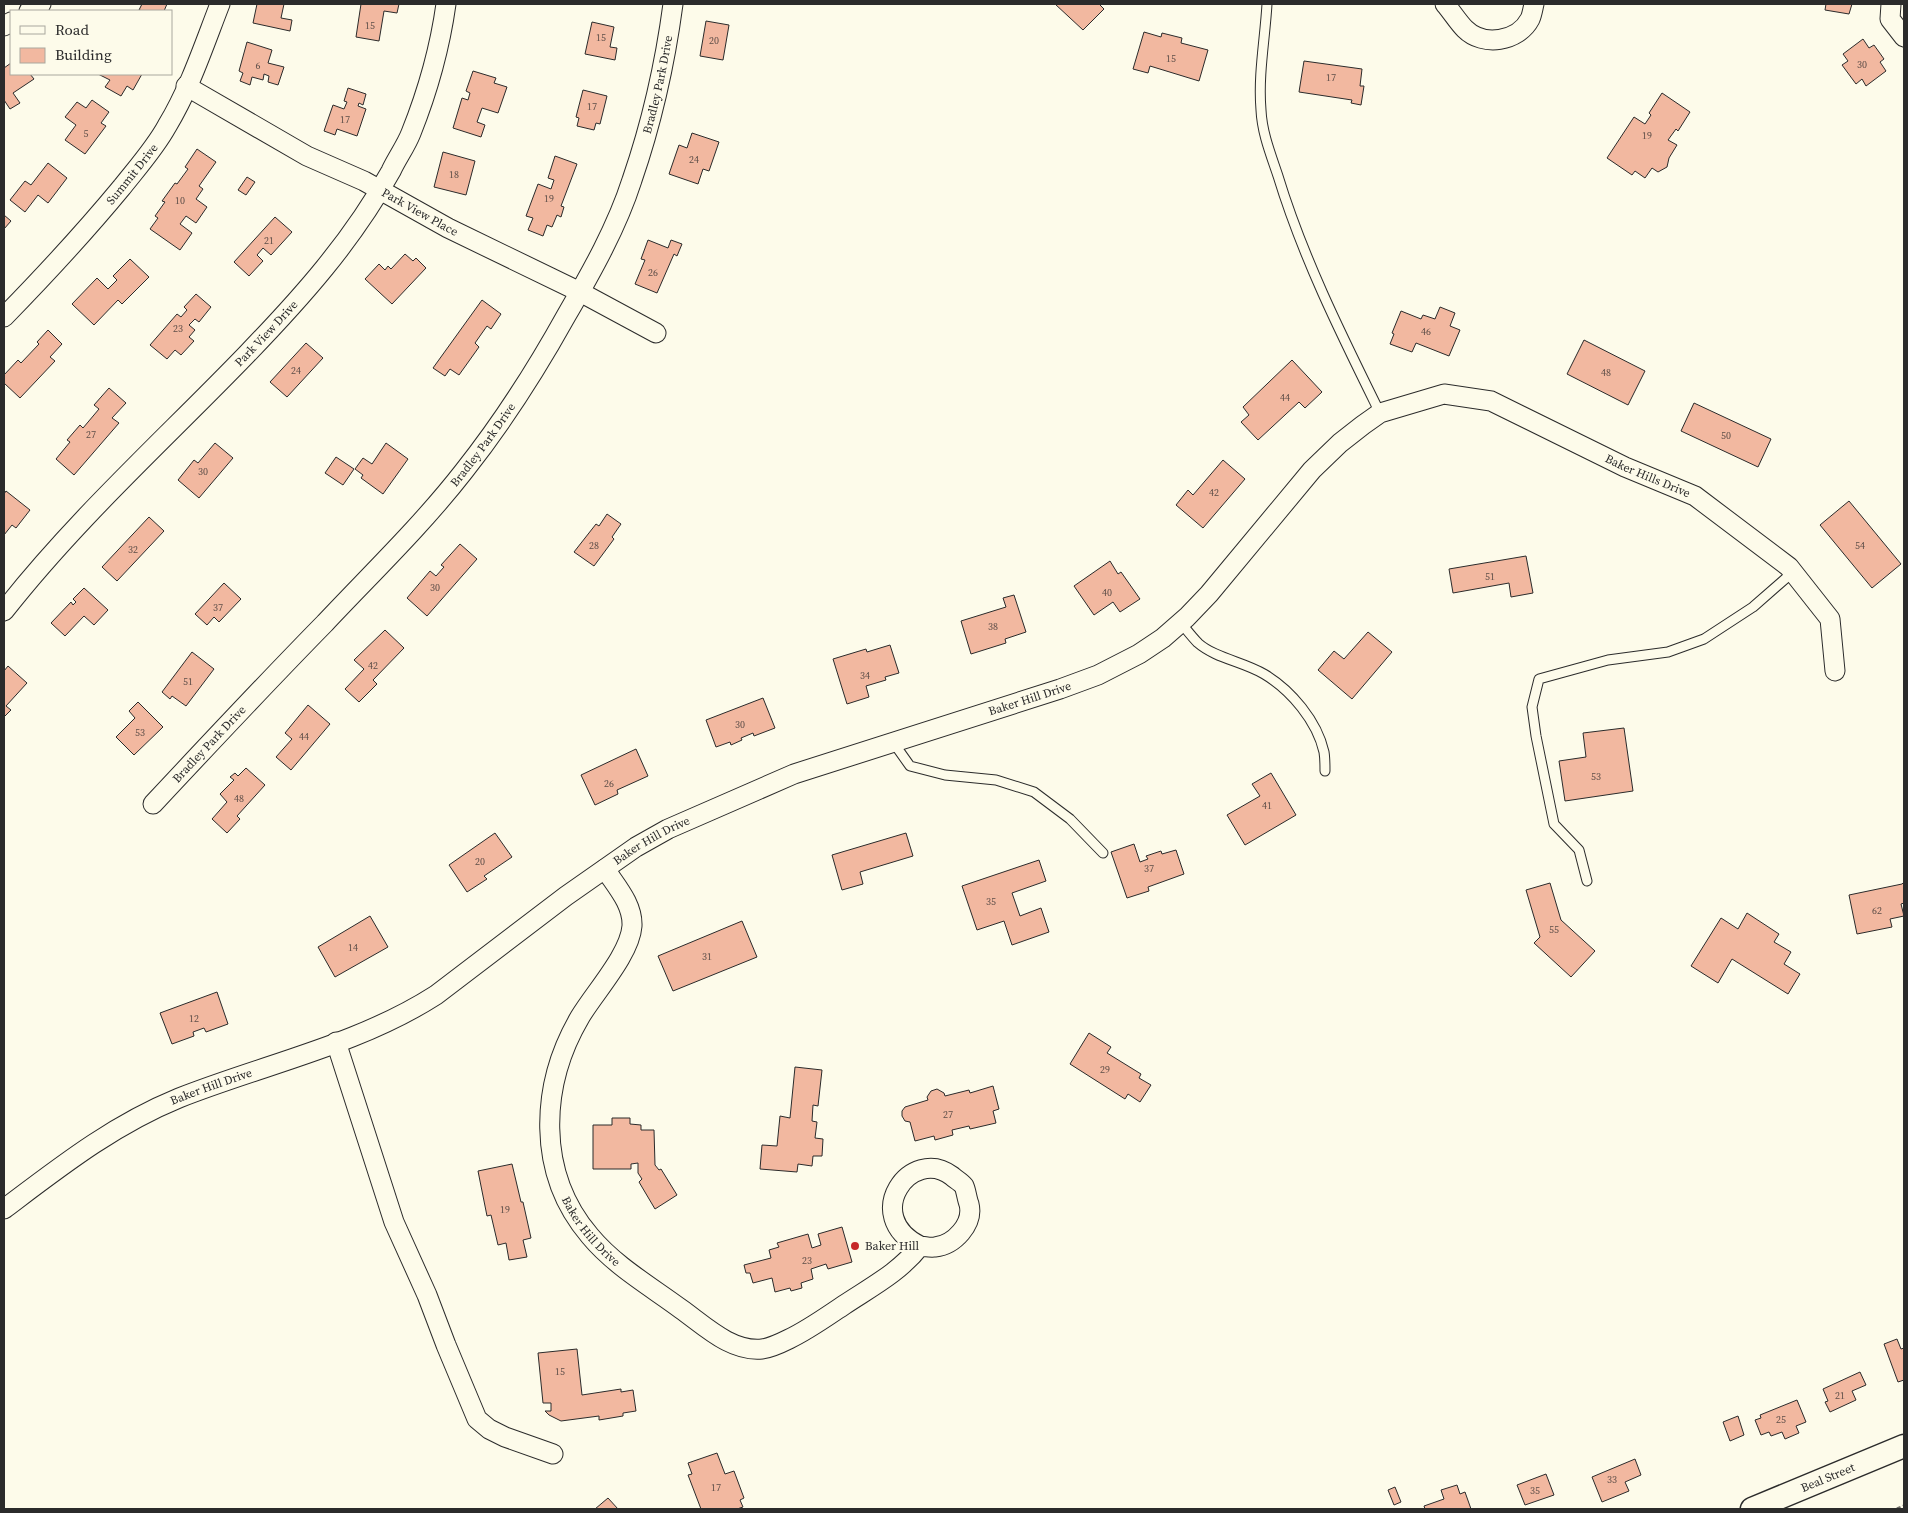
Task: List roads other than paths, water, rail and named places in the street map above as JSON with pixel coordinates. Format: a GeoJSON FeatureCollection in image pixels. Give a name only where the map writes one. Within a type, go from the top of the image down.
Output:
{"type":"FeatureCollection","features":[{"type":"Feature","properties":{"kind":"street","name":"Summit Drive"},"geometry":{"type":"LineString","coordinates":[[4,317],[61,259],[139,166],[167,127],[220,4]]}},
{"type":"Feature","properties":{"kind":"street","name":"Park View Drive"},"geometry":{"type":"LineString","coordinates":[[4,611],[34,573],[121,480],[299,300],[342,247],[374,202],[410,135],[430,74],[446,4]]}},
{"type":"Feature","properties":{"kind":"street","name":"Bradley Park Drive"},"geometry":{"type":"LineString","coordinates":[[153,804],[209,743],[424,520],[465,470],[544,354],[580,292],[610,234],[632,182],[649,127],[664,64],[673,4]]}},
{"type":"Feature","properties":{"kind":"street"},"geometry":{"type":"LineString","coordinates":[[1446,4],[1466,30],[1484,40],[1500,40],[1518,33],[1530,19],[1534,4]]}},
{"type":"Feature","properties":{"kind":"street"},"geometry":{"type":"LineString","coordinates":[[1891,4],[1890,19],[1904,37]]}},
{"type":"Feature","properties":{"kind":"street","name":"Park View Place"},"geometry":{"type":"LineString","coordinates":[[186,86],[307,156],[380,190],[456,232],[580,292],[656,333]]}},
{"type":"Feature","properties":{"kind":"street","name":"Baker Hills Drive"},"geometry":{"type":"LineString","coordinates":[[1380,413],[1444,394],[1491,401],[1625,467],[1696,496],[1793,572],[1830,619],[1835,671]]}},
{"type":"Feature","properties":{"kind":"street","name":"Baker Hill Drive"},"geometry":{"type":"LineString","coordinates":[[4,1209],[85,1148],[117,1127],[180,1098],[336,1042],[391,1020],[436,995],[566,896],[636,847],[707,811],[794,774],[1060,689],[1098,675],[1139,654],[1163,638],[1209,594],[1312,470],[1340,443],[1380,413]]}},
{"type":"Feature","properties":{"kind":"street","name":"Baker Hill Drive"},"geometry":{"type":"LineString","coordinates":[[604,869],[625,898],[631,915],[632,928],[628,942],[618,961],[580,1017],[564,1049],[554,1078],[550,1116],[550,1144],[559,1183],[575,1216],[590,1236],[617,1263],[725,1341],[747,1348],[764,1349],[798,1335],[900,1269],[920,1246]]}},
{"type":"Feature","properties":{"kind":"street"},"geometry":{"type":"LineString","coordinates":[[336,1042],[394,1222],[428,1294],[446,1345],[478,1420],[505,1437],[553,1454]]}},
{"type":"Feature","properties":{"kind":"street"},"geometry":{"type":"LineString","coordinates":[[930,1168],[945,1171],[963,1185],[970,1214],[963,1231],[951,1242],[935,1248],[920,1246],[907,1240],[900,1232],[892,1216],[895,1191],[907,1176],[916,1171],[930,1168]]}},
{"type":"Feature","properties":{"kind":"street","name":"Beal Street"},"geometry":{"type":"LineString","coordinates":[[1752,1509],[1904,1446]]}},
{"type":"Feature","properties":{"kind":"lane"},"geometry":{"type":"LineString","coordinates":[[1267,4],[1260,88],[1260,111],[1264,132],[1292,222],[1352,357],[1380,413]]}},
{"type":"Feature","properties":{"kind":"lane"},"geometry":{"type":"LineString","coordinates":[[1587,881],[1579,850],[1554,824],[1532,707],[1539,679],[1608,660],[1668,652],[1704,638],[1753,607],[1793,572]]}},
{"type":"Feature","properties":{"kind":"lane"},"geometry":{"type":"LineString","coordinates":[[1181,622],[1198,643],[1210,652],[1242,662],[1265,674],[1287,692],[1303,710],[1316,730],[1324,751],[1325,771]]}},
{"type":"Feature","properties":{"kind":"lane"},"geometry":{"type":"LineString","coordinates":[[892,742],[910,766],[945,775],[996,780],[1034,792],[1070,818],[1102,853]]}},
{"type":"Feature","properties":{"kind":"place","name":"Baker Hill"},"geometry":{"type":"Point","coordinates":[855,1246]}}]}
